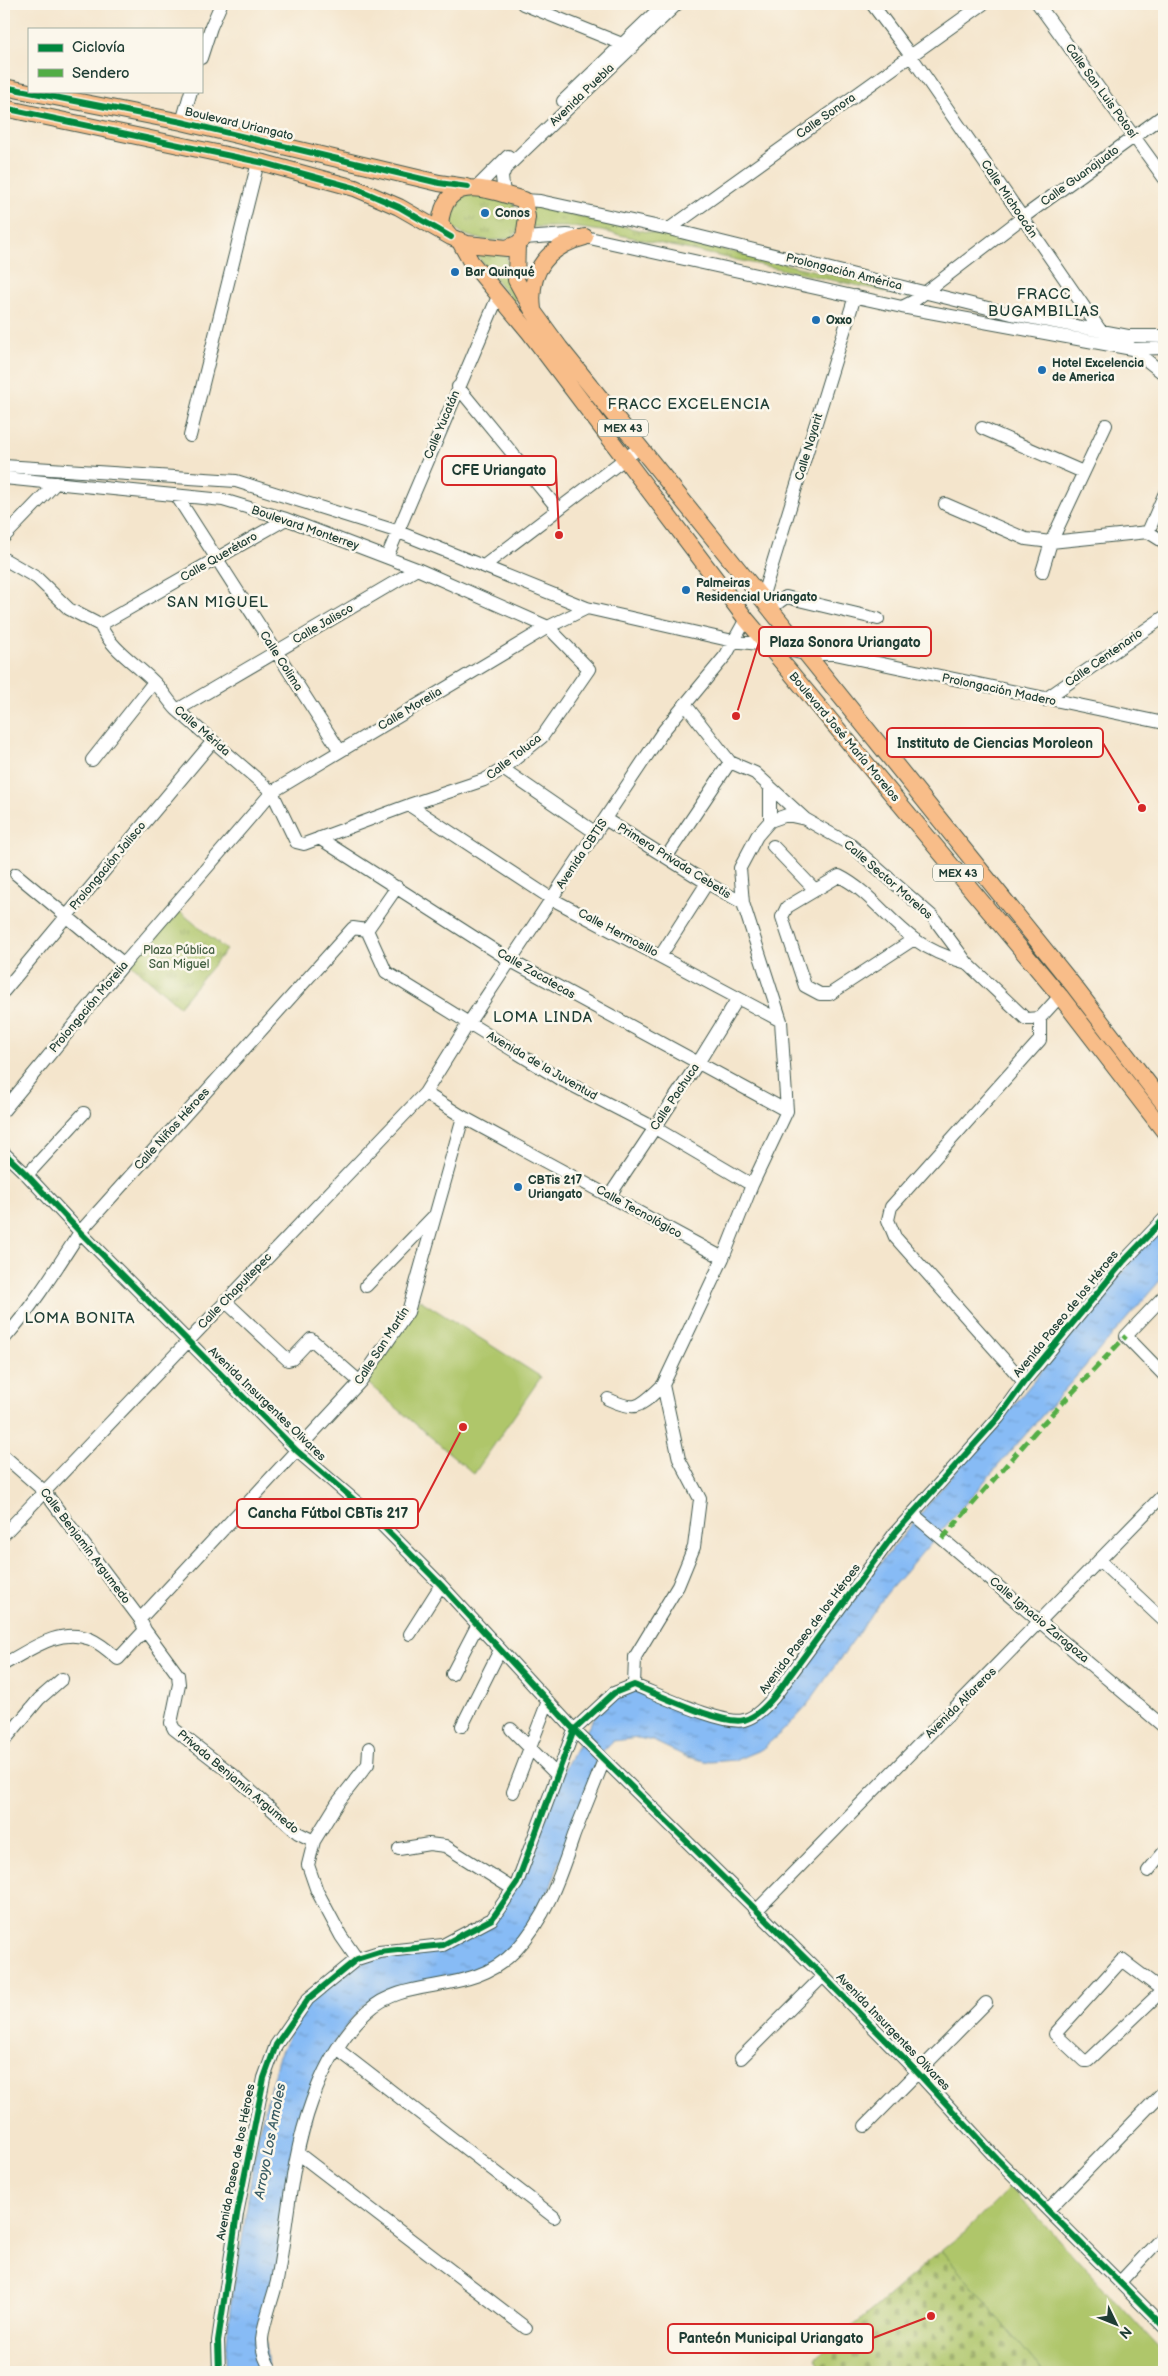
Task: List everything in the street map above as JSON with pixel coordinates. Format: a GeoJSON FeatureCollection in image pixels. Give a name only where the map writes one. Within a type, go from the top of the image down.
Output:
{"type":"FeatureCollection","features":[{"type":"Feature","properties":{"kind":"main road","name":"Boulevard Uriangato"},"geometry":{"type":"LineString","coordinates":[[4,87],[28,92]]}},
{"type":"Feature","properties":{"kind":"main road","name":"Boulevard Uriangato"},"geometry":{"type":"LineString","coordinates":[[29,92],[182,122],[439,183],[472,187]]}},
{"type":"Feature","properties":{"kind":"main road"},"geometry":{"type":"LineString","coordinates":[[4,108],[258,162],[355,188],[399,207],[455,239],[491,248],[507,248],[520,241]]}},
{"type":"Feature","properties":{"kind":"main road"},"geometry":{"type":"LineString","coordinates":[[472,187],[524,200]]}},
{"type":"Feature","properties":{"kind":"main road","name":"MEX 43"},"geometry":{"type":"LineString","coordinates":[[455,239],[440,224],[442,209],[451,194],[472,187]]}},
{"type":"Feature","properties":{"kind":"main road","name":"MEX 43"},"geometry":{"type":"LineString","coordinates":[[520,241],[527,217],[524,200]]}},
{"type":"Feature","properties":{"kind":"main road"},"geometry":{"type":"LineString","coordinates":[[533,311],[533,288],[541,264],[556,248],[571,240],[585,237]]}},
{"type":"Feature","properties":{"kind":"main road","name":"Boulevard José María Morelos"},"geometry":{"type":"LineString","coordinates":[[455,239],[746,619],[1060,996],[1164,1131]]}},
{"type":"Feature","properties":{"kind":"main road","name":"Boulevard José María Morelos"},"geometry":{"type":"LineString","coordinates":[[520,241],[516,280],[533,311],[639,448],[766,603],[804,654],[1074,984],[1164,1104]]}},
{"type":"Feature","properties":{"kind":"main road"},"geometry":{"type":"LineString","coordinates":[[746,619],[747,608],[753,600],[766,603]]}},
{"type":"Feature","properties":{"kind":"main road"},"geometry":{"type":"LineString","coordinates":[[767,645],[779,639],[786,629]]}},
{"type":"Feature","properties":{"kind":"street"},"geometry":{"type":"LineString","coordinates":[[202,55],[221,4]]}},
{"type":"Feature","properties":{"kind":"street"},"geometry":{"type":"LineString","coordinates":[[523,4],[626,46]]}},
{"type":"Feature","properties":{"kind":"street","name":"Avenida Puebla"},"geometry":{"type":"LineString","coordinates":[[504,194],[502,177],[505,169],[626,46],[664,4]]}},
{"type":"Feature","properties":{"kind":"street","name":"Avenida Puebla"},"geometry":{"type":"LineString","coordinates":[[472,187],[626,46],[677,4]]}},
{"type":"Feature","properties":{"kind":"street","name":"Calle Michoacán"},"geometry":{"type":"LineString","coordinates":[[872,4],[912,56],[1100,330],[1132,349],[1164,374]]}},
{"type":"Feature","properties":{"kind":"street","name":"Calle Sonora"},"geometry":{"type":"LineString","coordinates":[[669,228],[983,4]]}},
{"type":"Feature","properties":{"kind":"street","name":"Calle San Luis Potosí"},"geometry":{"type":"LineString","coordinates":[[1038,4],[1164,178]]}},
{"type":"Feature","properties":{"kind":"street"},"geometry":{"type":"LineString","coordinates":[[182,122],[191,92]]}},
{"type":"Feature","properties":{"kind":"street","name":"Calle Guanajuato"},"geometry":{"type":"LineString","coordinates":[[902,307],[914,301],[1022,218],[1164,115]]}},
{"type":"Feature","properties":{"kind":"street"},"geometry":{"type":"LineString","coordinates":[[190,436],[258,162]]}},
{"type":"Feature","properties":{"kind":"street","name":"Prolongación América"},"geometry":{"type":"LineString","coordinates":[[524,200],[540,201],[669,228],[1012,314],[1128,336],[1164,336]]}},
{"type":"Feature","properties":{"kind":"street","name":"Prolongación América"},"geometry":{"type":"LineString","coordinates":[[520,241],[567,235],[585,237],[902,307],[1132,349],[1164,348]]}},
{"type":"Feature","properties":{"kind":"street","name":"Calle Yucatán"},"geometry":{"type":"LineString","coordinates":[[387,557],[396,532],[499,294]]}},
{"type":"Feature","properties":{"kind":"street","name":"Calle Nayarit"},"geometry":{"type":"LineString","coordinates":[[766,603],[855,296]]}},
{"type":"Feature","properties":{"kind":"street"},"geometry":{"type":"LineString","coordinates":[[458,387],[558,509]]}},
{"type":"Feature","properties":{"kind":"street"},"geometry":{"type":"LineString","coordinates":[[1042,572],[1052,542],[1106,425]]}},
{"type":"Feature","properties":{"kind":"street"},"geometry":{"type":"LineString","coordinates":[[982,428],[1083,472]]}},
{"type":"Feature","properties":{"kind":"street"},"geometry":{"type":"LineString","coordinates":[[485,565],[639,448]]}},
{"type":"Feature","properties":{"kind":"street","name":"Boulevard Monterrey"},"geometry":{"type":"LineString","coordinates":[[4,466],[236,481],[396,532],[485,565],[587,608],[733,641],[767,645],[804,654]]}},
{"type":"Feature","properties":{"kind":"street","name":"Boulevard Monterrey"},"geometry":{"type":"LineString","coordinates":[[4,478],[223,500],[286,519],[387,557],[548,627]]}},
{"type":"Feature","properties":{"kind":"street"},"geometry":{"type":"LineString","coordinates":[[4,537],[56,484]]}},
{"type":"Feature","properties":{"kind":"street","name":"Calle Colima"},"geometry":{"type":"LineString","coordinates":[[176,495],[340,752]]}},
{"type":"Feature","properties":{"kind":"street"},"geometry":{"type":"LineString","coordinates":[[1148,532],[1164,495]]}},
{"type":"Feature","properties":{"kind":"street"},"geometry":{"type":"LineString","coordinates":[[946,504],[1026,539],[1052,542],[1148,532],[1164,542]]}},
{"type":"Feature","properties":{"kind":"street","name":"Calle Querétaro"},"geometry":{"type":"LineString","coordinates":[[100,625],[286,519]]}},
{"type":"Feature","properties":{"kind":"street"},"geometry":{"type":"LineString","coordinates":[[4,559],[37,578],[69,609],[100,625]]}},
{"type":"Feature","properties":{"kind":"street","name":"Calle Jalisco"},"geometry":{"type":"LineString","coordinates":[[177,710],[417,569]]}},
{"type":"Feature","properties":{"kind":"street"},"geometry":{"type":"LineString","coordinates":[[766,603],[786,597],[878,619]]}},
{"type":"Feature","properties":{"kind":"street"},"geometry":{"type":"LineString","coordinates":[[563,598],[568,605],[569,613],[564,619]]}},
{"type":"Feature","properties":{"kind":"street"},"geometry":{"type":"LineString","coordinates":[[548,627],[587,608]]}},
{"type":"Feature","properties":{"kind":"street","name":"Calle Centenario"},"geometry":{"type":"LineString","coordinates":[[1044,700],[1164,617]]}},
{"type":"Feature","properties":{"kind":"street","name":"Avenida CBTIS"},"geometry":{"type":"LineString","coordinates":[[425,1093],[468,1024],[664,730],[726,654],[746,619]]}},
{"type":"Feature","properties":{"kind":"street","name":"Calle Mérida"},"geometry":{"type":"LineString","coordinates":[[100,625],[108,641],[154,682],[163,696],[177,710],[272,792],[296,842]]}},
{"type":"Feature","properties":{"kind":"street","name":"Calle Morelia"},"geometry":{"type":"LineString","coordinates":[[272,792],[548,627]]}},
{"type":"Feature","properties":{"kind":"street","name":"Calle Toluca"},"geometry":{"type":"LineString","coordinates":[[296,842],[304,844],[409,805],[484,780],[503,769],[542,737],[590,669],[548,627]]}},
{"type":"Feature","properties":{"kind":"street","name":"Prolongación Madero"},"geometry":{"type":"LineString","coordinates":[[786,629],[834,654]]}},
{"type":"Feature","properties":{"kind":"street","name":"Prolongación Madero"},"geometry":{"type":"LineString","coordinates":[[804,654],[834,654],[1044,700],[1164,723]]}},
{"type":"Feature","properties":{"kind":"street"},"geometry":{"type":"LineString","coordinates":[[92,760],[154,682]]}},
{"type":"Feature","properties":{"kind":"street","name":"Calle Sector Morelos"},"geometry":{"type":"LineString","coordinates":[[686,704],[730,762],[755,773],[805,819],[851,845],[925,911],[967,963],[1026,1020],[1040,1018]]}},
{"type":"Feature","properties":{"kind":"street","name":"Prolongación Jalisco"},"geometry":{"type":"LineString","coordinates":[[4,991],[213,741]]}},
{"type":"Feature","properties":{"kind":"street"},"geometry":{"type":"LineString","coordinates":[[667,856],[730,762]]}},
{"type":"Feature","properties":{"kind":"street"},"geometry":{"type":"LineString","coordinates":[[503,769],[596,833]]}},
{"type":"Feature","properties":{"kind":"street"},"geometry":{"type":"LineString","coordinates":[[770,787],[770,820]]}},
{"type":"Feature","properties":{"kind":"street","name":"Prolongación Morelia"},"geometry":{"type":"LineString","coordinates":[[4,1110],[124,964],[272,792]]}},
{"type":"Feature","properties":{"kind":"street","name":"Calle Hermosillo"},"geometry":{"type":"LineString","coordinates":[[409,805],[552,899],[661,955],[781,1021]]}},
{"type":"Feature","properties":{"kind":"street"},"geometry":{"type":"LineString","coordinates":[[608,1399],[625,1407],[636,1407],[663,1386],[723,1258],[752,1185],[788,1111],[781,1021],[743,903],[740,868],[757,836],[770,820],[787,815],[805,819]]}},
{"type":"Feature","properties":{"kind":"street","name":"Primera Privada Cebetis"},"geometry":{"type":"LineString","coordinates":[[606,819],[707,883],[743,903]]}},
{"type":"Feature","properties":{"kind":"street","name":"Calle Zacatecas"},"geometry":{"type":"LineString","coordinates":[[319,838],[511,961],[788,1111]]}},
{"type":"Feature","properties":{"kind":"street"},"geometry":{"type":"LineString","coordinates":[[773,846],[815,890]]}},
{"type":"Feature","properties":{"kind":"street"},"geometry":{"type":"LineString","coordinates":[[16,874],[124,964]]}},
{"type":"Feature","properties":{"kind":"street"},"geometry":{"type":"LineString","coordinates":[[914,939],[830,994],[820,994],[806,986],[782,917],[787,907],[839,876],[854,884],[914,939],[949,958],[967,963]]}},
{"type":"Feature","properties":{"kind":"street"},"geometry":{"type":"LineString","coordinates":[[661,955],[707,883]]}},
{"type":"Feature","properties":{"kind":"street"},"geometry":{"type":"LineString","coordinates":[[367,930],[397,887]]}},
{"type":"Feature","properties":{"kind":"street","name":"Calle Niños Héroes"},"geometry":{"type":"LineString","coordinates":[[4,1339],[23,1318],[80,1232],[354,928],[367,930]]}},
{"type":"Feature","properties":{"kind":"street","name":"Avenida de la Juventud"},"geometry":{"type":"LineString","coordinates":[[367,930],[386,972],[558,1078],[655,1128],[752,1185]]}},
{"type":"Feature","properties":{"kind":"street"},"geometry":{"type":"LineString","coordinates":[[1024,1382],[895,1237],[888,1220],[891,1207],[1040,1040],[1040,1018],[1060,996]]}},
{"type":"Feature","properties":{"kind":"street","name":"Calle Pachuca"},"geometry":{"type":"LineString","coordinates":[[610,1195],[698,1063],[738,998]]}},
{"type":"Feature","properties":{"kind":"street","name":"Calle Tecnológico"},"geometry":{"type":"LineString","coordinates":[[425,1093],[463,1116],[723,1258]]}},
{"type":"Feature","properties":{"kind":"street","name":"Calle Chapultepec"},"geometry":{"type":"LineString","coordinates":[[4,1534],[425,1093]]}},
{"type":"Feature","properties":{"kind":"street"},"geometry":{"type":"LineString","coordinates":[[28,1175],[84,1113]]}},
{"type":"Feature","properties":{"kind":"street","name":"Calle San Martín"},"geometry":{"type":"LineString","coordinates":[[4,1664],[60,1635],[76,1635],[92,1640],[118,1659],[142,1624],[360,1382],[408,1312],[463,1116]]}},
{"type":"Feature","properties":{"kind":"street","name":"Avenida Insurgentes Olivares"},"geometry":{"type":"LineString","coordinates":[[4,1154],[28,1175],[80,1232],[296,1451],[374,1517],[441,1585],[576,1732],[918,2072],[1048,2210],[1164,2327]]}},
{"type":"Feature","properties":{"kind":"street"},"geometry":{"type":"LineString","coordinates":[[366,1286],[435,1215]]}},
{"type":"Feature","properties":{"kind":"street","name":"Avenida Paseo de los Héroes"},"geometry":{"type":"LineString","coordinates":[[219,2372],[217,2358],[220,2332],[250,2136],[269,2061],[287,2027],[308,1999],[358,1959],[379,1952],[443,1945],[492,1919],[513,1889],[557,1775],[576,1732],[614,1692],[634,1684],[712,1716],[742,1721],[758,1712],[774,1697],[895,1533],[914,1515],[999,1417],[1024,1382],[1122,1262],[1164,1220]]}},
{"type":"Feature","properties":{"kind":"street"},"geometry":{"type":"LineString","coordinates":[[1164,1296],[1126,1336],[1164,1374]]}},
{"type":"Feature","properties":{"kind":"street"},"geometry":{"type":"LineString","coordinates":[[225,1301],[288,1360],[292,1359],[311,1339],[360,1382]]}},
{"type":"Feature","properties":{"kind":"street"},"geometry":{"type":"LineString","coordinates":[[634,1684],[635,1657],[678,1586],[694,1547],[700,1499],[679,1459],[663,1386]]}},
{"type":"Feature","properties":{"kind":"street","name":"Calle Benjamín Argumedo"},"geometry":{"type":"LineString","coordinates":[[4,1456],[44,1491],[142,1624]]}},
{"type":"Feature","properties":{"kind":"street","name":"Avenida Alfareros"},"geometry":{"type":"LineString","coordinates":[[756,1911],[1042,1621],[1164,1494]]}},
{"type":"Feature","properties":{"kind":"street","name":"Calle Ignacio Zaragoza"},"geometry":{"type":"LineString","coordinates":[[914,1515],[1042,1621],[1164,1727]]}},
{"type":"Feature","properties":{"kind":"street"},"geometry":{"type":"LineString","coordinates":[[1099,1560],[1164,1621]]}},
{"type":"Feature","properties":{"kind":"street"},"geometry":{"type":"LineString","coordinates":[[410,1634],[441,1585]]}},
{"type":"Feature","properties":{"kind":"street","name":"Privada Benjamín Argumedo"},"geometry":{"type":"LineString","coordinates":[[142,1624],[178,1675],[179,1684],[171,1723],[174,1729],[232,1774],[298,1833],[314,1841],[338,1802],[368,1764],[369,1748]]}},
{"type":"Feature","properties":{"kind":"street"},"geometry":{"type":"LineString","coordinates":[[452,1674],[477,1626]]}},
{"type":"Feature","properties":{"kind":"street"},"geometry":{"type":"LineString","coordinates":[[462,1726],[500,1650]]}},
{"type":"Feature","properties":{"kind":"street"},"geometry":{"type":"LineString","coordinates":[[4,1741],[39,1699],[62,1679]]}},
{"type":"Feature","properties":{"kind":"street"},"geometry":{"type":"LineString","coordinates":[[513,1792],[548,1701]]}},
{"type":"Feature","properties":{"kind":"street"},"geometry":{"type":"LineString","coordinates":[[511,1728],[557,1775]]}},
{"type":"Feature","properties":{"kind":"street"},"geometry":{"type":"LineString","coordinates":[[273,2372],[264,2353],[262,2339],[276,2288],[304,2125],[329,2061],[367,2011],[380,2001],[392,1995],[463,1982],[499,1965],[516,1950],[548,1905],[602,1758]]}},
{"type":"Feature","properties":{"kind":"street"},"geometry":{"type":"LineString","coordinates":[[314,1841],[308,1865],[317,1891],[341,1936],[358,1959]]}},
{"type":"Feature","properties":{"kind":"street"},"geometry":{"type":"LineString","coordinates":[[399,1849],[429,1844],[445,1846],[513,1889]]}},
{"type":"Feature","properties":{"kind":"street"},"geometry":{"type":"LineString","coordinates":[[1148,1871],[1164,1852]]}},
{"type":"Feature","properties":{"kind":"street"},"geometry":{"type":"LineString","coordinates":[[1122,1960],[1163,1990],[1088,2061],[1084,2061],[1055,2034],[1122,1960]]}},
{"type":"Feature","properties":{"kind":"street"},"geometry":{"type":"LineString","coordinates":[[741,2058],[823,1976]]}},
{"type":"Feature","properties":{"kind":"street"},"geometry":{"type":"LineString","coordinates":[[865,2126],[986,2003]]}},
{"type":"Feature","properties":{"kind":"street"},"geometry":{"type":"LineString","coordinates":[[337,2049],[554,2217]]}},
{"type":"Feature","properties":{"kind":"street"},"geometry":{"type":"LineString","coordinates":[[1048,2210],[1164,2090]]}},
{"type":"Feature","properties":{"kind":"street"},"geometry":{"type":"LineString","coordinates":[[299,2154],[526,2328]]}},
{"type":"Feature","properties":{"kind":"street"},"geometry":{"type":"LineString","coordinates":[[1120,2282],[1164,2235]]}},
{"type":"Feature","properties":{"kind":"green space"},"geometry":{"type":"Polygon","coordinates":[[[461,191],[513,203],[521,214],[518,232],[505,239],[488,240],[462,234],[454,229],[444,219],[461,191]]]}},
{"type":"Feature","properties":{"kind":"green space"},"geometry":{"type":"Polygon","coordinates":[[[532,205],[918,295],[913,299],[601,231],[573,227],[531,227],[532,205]]]}},
{"type":"Feature","properties":{"kind":"green space"},"geometry":{"type":"Polygon","coordinates":[[[478,252],[506,255],[516,300],[514,302],[478,257],[478,252]]]}},
{"type":"Feature","properties":{"kind":"green space","name":"Plaza Pública San Miguel"},"geometry":{"type":"Polygon","coordinates":[[[177,909],[226,950],[179,1006],[131,964],[177,909]]]}},
{"type":"Feature","properties":{"kind":"green space"},"geometry":{"type":"Polygon","coordinates":[[[420,1300],[541,1377],[474,1474],[364,1380],[420,1300]]]}},
{"type":"Feature","properties":{"kind":"green space"},"geometry":{"type":"Polygon","coordinates":[[[1010,2187],[1164,2353],[1164,2372],[1043,2372],[942,2250],[969,2228],[1010,2187]]]}},
{"type":"Feature","properties":{"kind":"green space"},"geometry":{"type":"Polygon","coordinates":[[[942,2250],[1043,2372],[822,2372],[816,2358],[942,2250]]]}},
{"type":"Feature","properties":{"kind":"water","name":"Arroyo Los Amoles"},"geometry":{"type":"Polygon","coordinates":[[[1164,1221],[1164,1276],[887,1593],[807,1705],[785,1729],[762,1749],[736,1760],[710,1762],[687,1757],[653,1741],[638,1738],[613,1741],[598,1756],[551,1886],[527,1928],[508,1952],[483,1968],[461,1976],[378,1996],[363,2006],[350,2021],[325,2057],[264,2319],[268,2372],[229,2372],[226,2367],[226,2351],[231,2299],[241,2247],[257,2138],[278,2059],[295,2022],[307,2004],[359,1964],[375,1959],[441,1950],[495,1921],[559,1778],[595,1716],[615,1696],[635,1689],[711,1718],[743,1727],[761,1718],[860,1588],[954,1473],[1001,1421],[1164,1221]]]}},
{"type":"Feature","properties":{"kind":"marked path"},"geometry":{"type":"LineString","coordinates":[[942,1539],[1035,1432],[1126,1336]]}},
{"type":"Feature","properties":{"kind":"cycle path"},"geometry":{"type":"LineString","coordinates":[[4,87],[28,92]]}},
{"type":"Feature","properties":{"kind":"cycle path"},"geometry":{"type":"LineString","coordinates":[[29,92],[182,122],[439,183],[468,187]]}},
{"type":"Feature","properties":{"kind":"cycle path"},"geometry":{"type":"LineString","coordinates":[[4,108],[264,163],[355,188],[399,207],[451,237]]}},
{"type":"Feature","properties":{"kind":"cycle path"},"geometry":{"type":"LineString","coordinates":[[4,1153],[297,1451],[374,1517],[441,1585],[578,1734],[823,1976],[917,2072],[996,2158],[1164,2327]]}},
{"type":"Feature","properties":{"kind":"cycle path"},"geometry":{"type":"LineString","coordinates":[[219,2372],[218,2341],[237,2214],[264,2078],[276,2045],[308,1999],[357,1959],[379,1952],[443,1945],[492,1919],[517,1883],[574,1730],[614,1693],[634,1685],[706,1714],[721,1718],[734,1721],[744,1720],[757,1714],[774,1697],[895,1533],[999,1417],[1024,1382],[1123,1262],[1164,1219]]}},
{"type":"Feature","properties":{"kind":"place","name":"Conos"},"geometry":{"type":"Point","coordinates":[485,213]}},
{"type":"Feature","properties":{"kind":"place","name":"Bar Quinqué"},"geometry":{"type":"Point","coordinates":[455,272]}},
{"type":"Feature","properties":{"kind":"place","name":"Oxxo"},"geometry":{"type":"Point","coordinates":[816,320]}},
{"type":"Feature","properties":{"kind":"place","name":"Hotel Excelencia de America"},"geometry":{"type":"Point","coordinates":[1042,370]}},
{"type":"Feature","properties":{"kind":"place","name":"CFE Uriangato"},"geometry":{"type":"Point","coordinates":[559,535]}},
{"type":"Feature","properties":{"kind":"place","name":"Palmeiras Residencial Uriangato"},"geometry":{"type":"Point","coordinates":[686,590]}},
{"type":"Feature","properties":{"kind":"place","name":"Plaza Sonora Uriangato"},"geometry":{"type":"Point","coordinates":[736,716]}},
{"type":"Feature","properties":{"kind":"place","name":"Instituto de Ciencias Moroleon"},"geometry":{"type":"Point","coordinates":[1142,808]}},
{"type":"Feature","properties":{"kind":"place","name":"CBTis 217 Uriangato"},"geometry":{"type":"Point","coordinates":[518,1187]}},
{"type":"Feature","properties":{"kind":"place","name":"Cancha Fútbol CBTis 217"},"geometry":{"type":"Point","coordinates":[463,1427]}},
{"type":"Feature","properties":{"kind":"place","name":"Panteón Municipal Uriangato"},"geometry":{"type":"Point","coordinates":[931,2316]}},
{"type":"Feature","properties":{"kind":"district","name":"FRACC BUGAMBILIAS"},"geometry":{"type":"Point","coordinates":[1044,302]}},
{"type":"Feature","properties":{"kind":"district","name":"FRACC EXCELENCIA"},"geometry":{"type":"Point","coordinates":[689,404]}},
{"type":"Feature","properties":{"kind":"district","name":"SAN MIGUEL"},"geometry":{"type":"Point","coordinates":[218,602]}},
{"type":"Feature","properties":{"kind":"district","name":"LOMA LINDA"},"geometry":{"type":"Point","coordinates":[543,1017]}},
{"type":"Feature","properties":{"kind":"district","name":"LOMA BONITA"},"geometry":{"type":"Point","coordinates":[80,1318]}}]}
